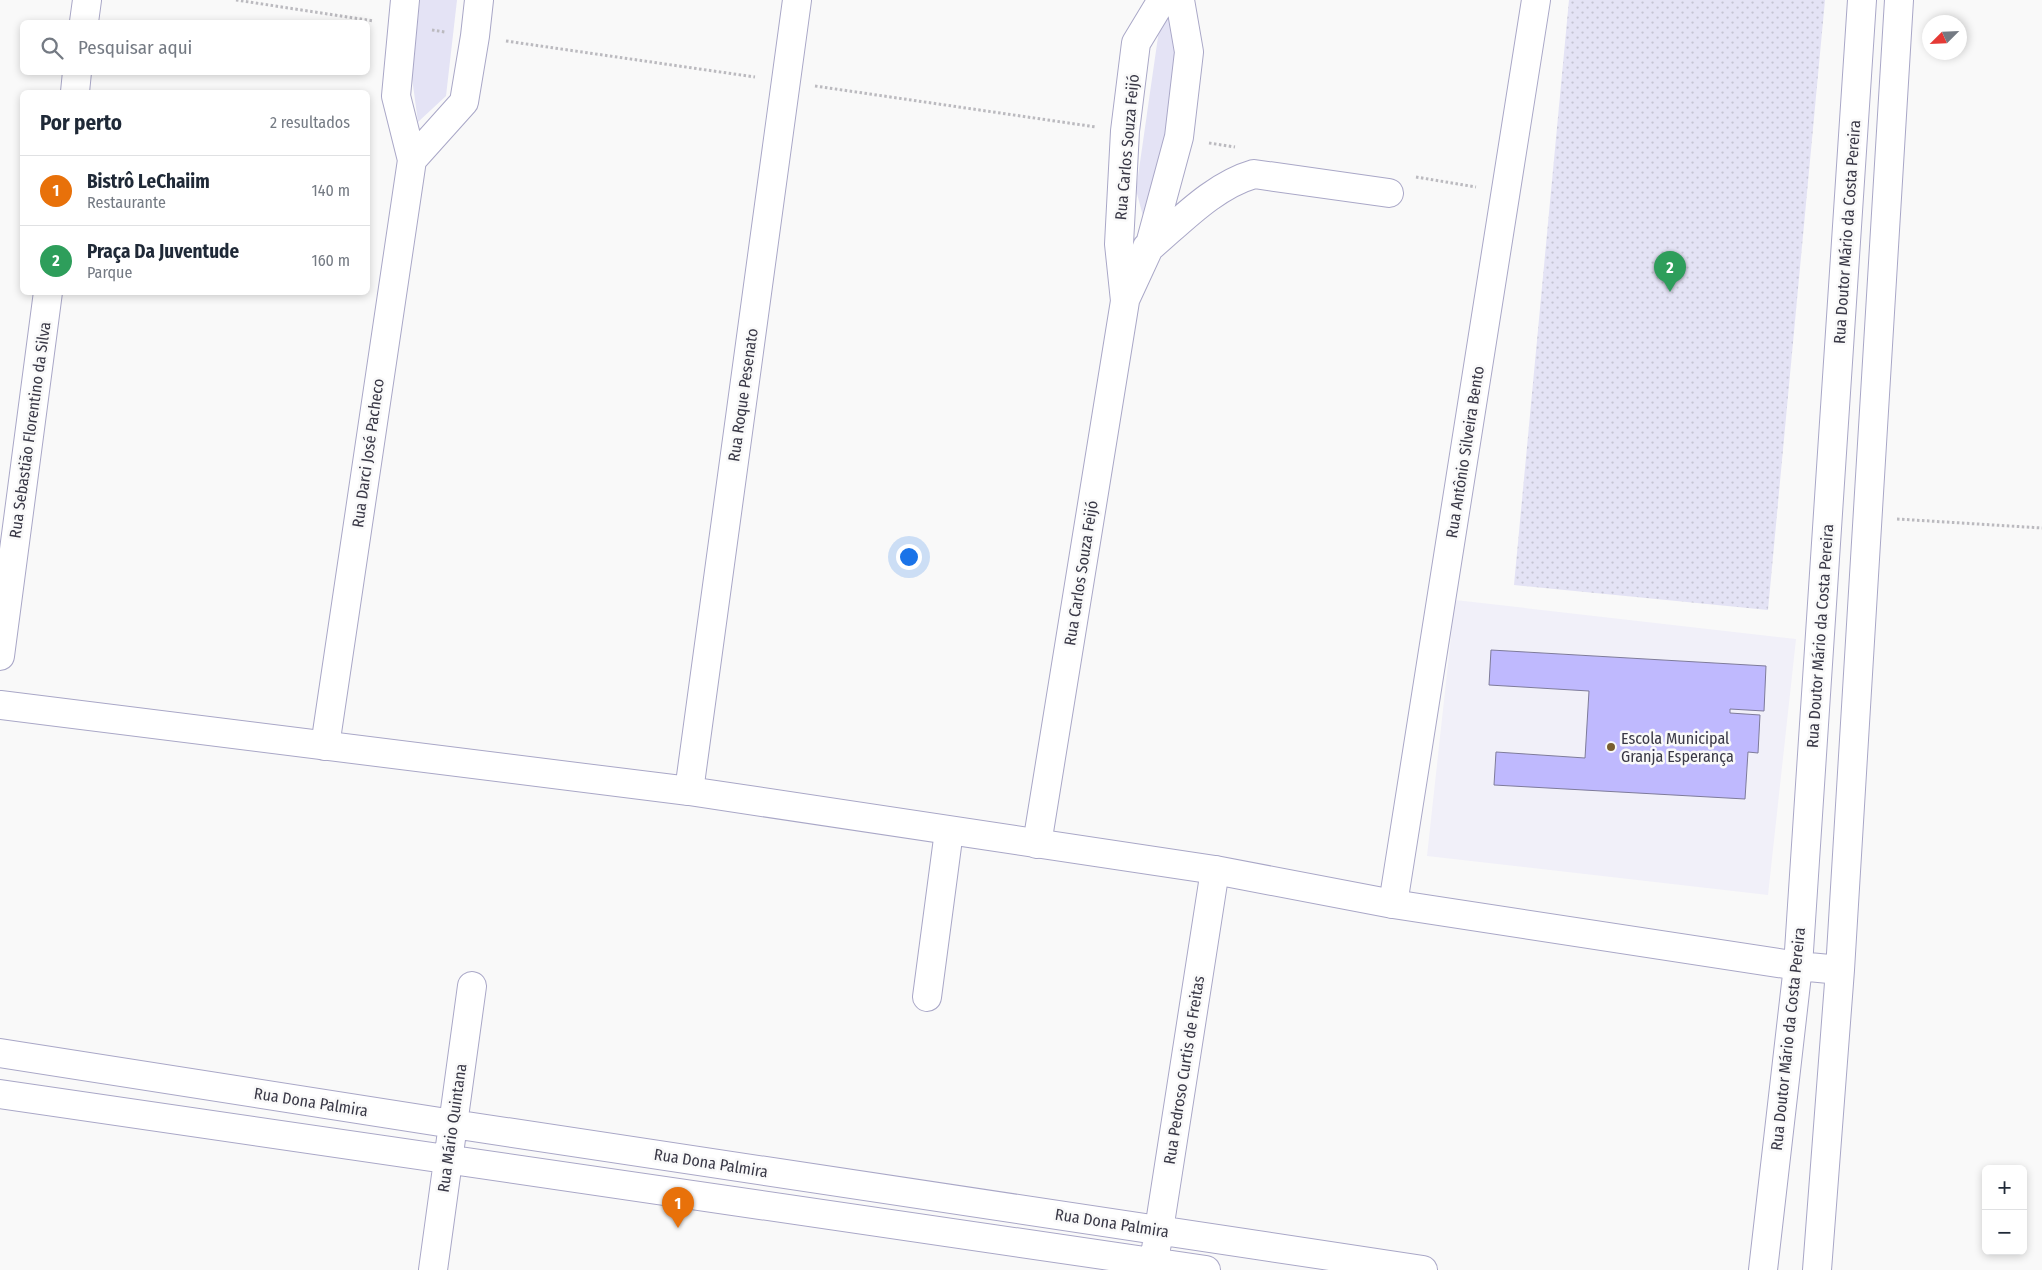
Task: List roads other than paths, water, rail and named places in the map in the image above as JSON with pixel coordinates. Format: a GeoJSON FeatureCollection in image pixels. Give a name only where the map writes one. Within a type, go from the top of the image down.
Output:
{"type":"FeatureCollection","features":[{"type":"Feature","properties":{"kind":"street"},"geometry":{"type":"LineString","coordinates":[[84,20],[87,0]]}},
{"type":"Feature","properties":{"kind":"street"},"geometry":{"type":"LineString","coordinates":[[412,160],[464,102],[479,0]]}},
{"type":"Feature","properties":{"kind":"street","name":"Rua Roque Pesenato"},"geometry":{"type":"LineString","coordinates":[[689,791],[797,0]]}},
{"type":"Feature","properties":{"kind":"street","name":"Rua Carlos Souza Feijó"},"geometry":{"type":"LineString","coordinates":[[1125,301],[1119,244],[1125,131],[1136,43],[1162,0]]}},
{"type":"Feature","properties":{"kind":"street","name":"Rua Carlos Souza Feijó"},"geometry":{"type":"LineString","coordinates":[[1037,844],[1125,301],[1149,248],[1179,138],[1189,52],[1180,0]]}},
{"type":"Feature","properties":{"kind":"street","name":"Rua Antônio Silveira Bento"},"geometry":{"type":"LineString","coordinates":[[1393,904],[1536,0]]}},
{"type":"Feature","properties":{"kind":"street","name":"Rua Doutor Mário da Costa Pereira"},"geometry":{"type":"LineString","coordinates":[[1763,1270],[1798,966],[1862,0]]}},
{"type":"Feature","properties":{"kind":"street"},"geometry":{"type":"LineString","coordinates":[[1818,1270],[1840,970],[1899,0]]}},
{"type":"Feature","properties":{"kind":"street","name":"Rua Darci José Pacheco"},"geometry":{"type":"LineString","coordinates":[[325,746],[412,160],[396,96],[403,13]]}},
{"type":"Feature","properties":{"kind":"street"},"geometry":{"type":"LineString","coordinates":[[75,90],[77,75]]}},
{"type":"Feature","properties":{"kind":"street"},"geometry":{"type":"LineString","coordinates":[[1119,244],[1149,248],[1222,187],[1237,179],[1254,174],[1399,184]]}},
{"type":"Feature","properties":{"kind":"street","name":"Rua Sebastião Florentino da Silva"},"geometry":{"type":"LineString","coordinates":[[0,656],[48,295]]}},
{"type":"Feature","properties":{"kind":"street"},"geometry":{"type":"LineString","coordinates":[[0,705],[689,791],[1215,870],[1393,904],[1798,966],[1840,970]]}},
{"type":"Feature","properties":{"kind":"street"},"geometry":{"type":"LineString","coordinates":[[927,997],[949,831]]}},
{"type":"Feature","properties":{"kind":"street","name":"Rua Pedroso Curtis de Freitas"},"geometry":{"type":"LineString","coordinates":[[1153,1266],[1160,1231],[1215,870]]}},
{"type":"Feature","properties":{"kind":"street","name":"Rua Mário Quintana"},"geometry":{"type":"LineString","coordinates":[[433,1270],[472,986]]}},
{"type":"Feature","properties":{"kind":"street","name":"Rua Dona Palmira"},"geometry":{"type":"LineString","coordinates":[[0,1053],[453,1124],[1423,1270]]}},
{"type":"Feature","properties":{"kind":"street","name":"Rua Dona Palmira"},"geometry":{"type":"LineString","coordinates":[[0,1094],[448,1159],[1153,1266],[1206,1270]]}},
{"type":"Feature","properties":{"kind":"place","name":"Praça Da Juventude"},"geometry":{"type":"Point","coordinates":[1670,292]}},
{"type":"Feature","properties":{"kind":"place","name":"Escola Municipal Granja Esperança"},"geometry":{"type":"Point","coordinates":[1611,747]}},
{"type":"Feature","properties":{"kind":"place","name":"Bistrô LeChaiim"},"geometry":{"type":"Point","coordinates":[678,1228]}}]}
